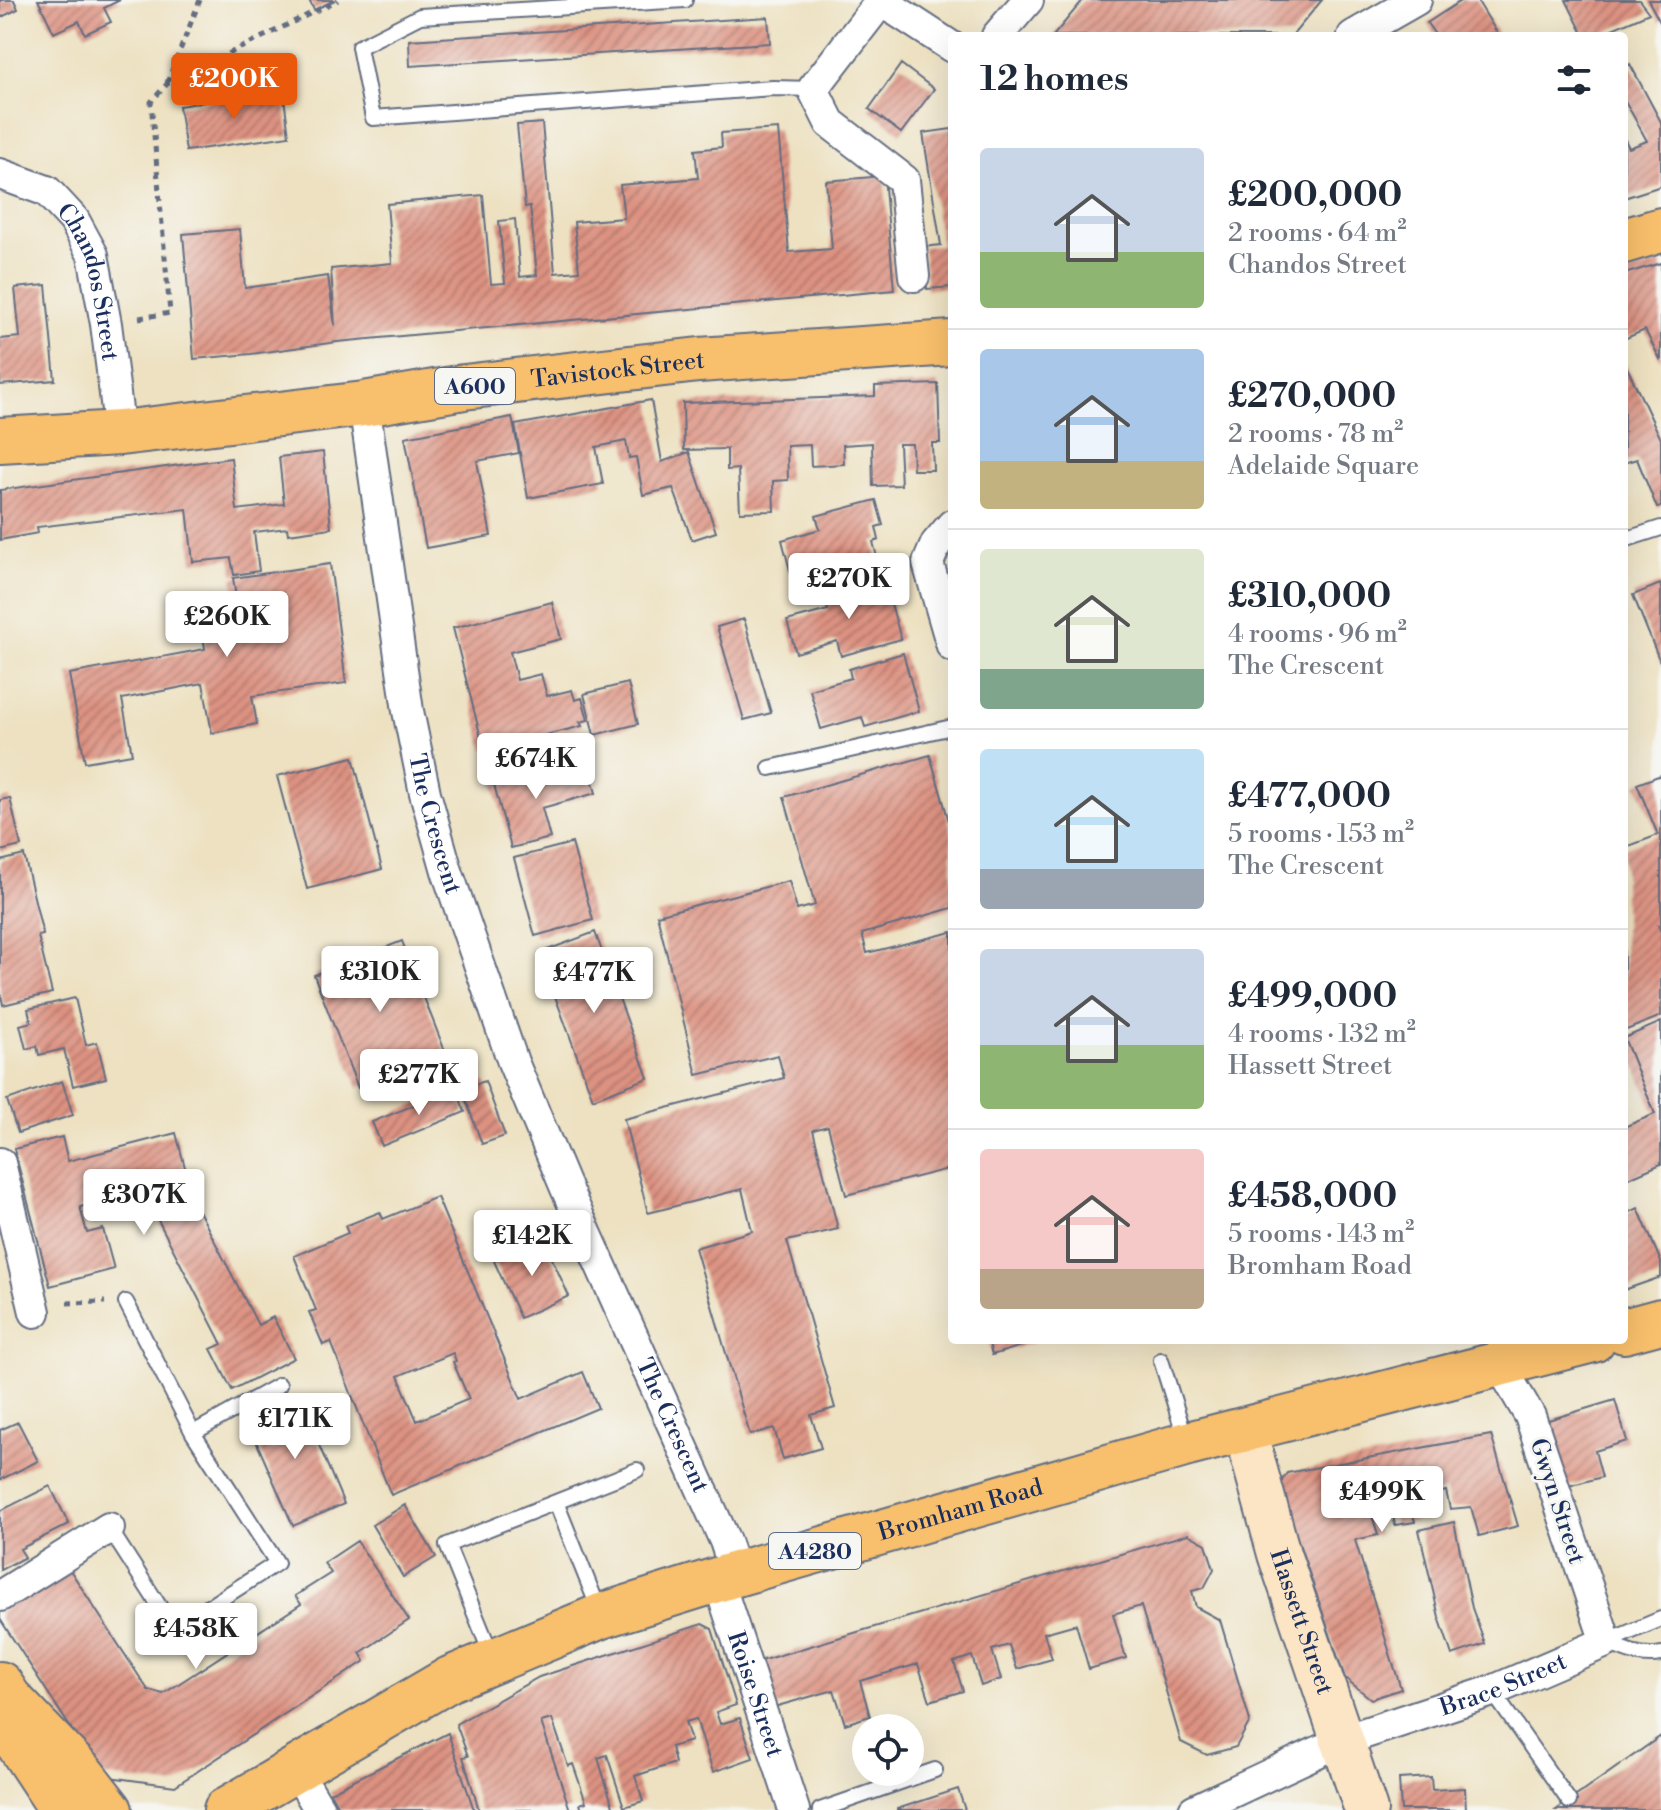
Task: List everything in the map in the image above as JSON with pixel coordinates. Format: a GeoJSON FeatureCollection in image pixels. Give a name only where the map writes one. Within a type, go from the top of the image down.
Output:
{"type":"FeatureCollection","features":[{"type":"Feature","properties":{"kind":"main road"},"geometry":{"type":"LineString","coordinates":[[1628,240],[1661,230]]}},
{"type":"Feature","properties":{"kind":"main road","name":"Tavistock Street"},"geometry":{"type":"LineString","coordinates":[[0,440],[120,433],[364,404],[464,387],[699,360],[948,343]]}},
{"type":"Feature","properties":{"kind":"main road"},"geometry":{"type":"LineString","coordinates":[[1628,1330],[1661,1321]]}},
{"type":"Feature","properties":{"kind":"main road","name":"A4280"},"geometry":{"type":"LineString","coordinates":[[1500,1365],[1548,1346]]}},
{"type":"Feature","properties":{"kind":"main road","name":"Bromham Road"},"geometry":{"type":"LineString","coordinates":[[226,1810],[450,1679],[601,1616],[1188,1444],[1500,1365]]}},
{"type":"Feature","properties":{"kind":"main road"},"geometry":{"type":"LineString","coordinates":[[4,1691],[17,1742],[62,1810]]}},
{"type":"Feature","properties":{"kind":"main road"},"geometry":{"type":"LineString","coordinates":[[4,1691],[83,1775],[110,1810]]}},
{"type":"Feature","properties":{"kind":"street"},"geometry":{"type":"LineString","coordinates":[[914,276],[904,180],[830,123],[813,89],[880,0],[948,44]]}},
{"type":"Feature","properties":{"kind":"street"},"geometry":{"type":"LineString","coordinates":[[1000,32],[1028,0]]}},
{"type":"Feature","properties":{"kind":"street"},"geometry":{"type":"LineString","coordinates":[[1360,32],[1416,0]]}},
{"type":"Feature","properties":{"kind":"street","name":"Chandos Street"},"geometry":{"type":"LineString","coordinates":[[0,174],[47,191],[74,220],[93,255],[106,324],[120,433]]}},
{"type":"Feature","properties":{"kind":"street","name":"The Crescent"},"geometry":{"type":"LineString","coordinates":[[364,404],[408,711],[425,793],[447,871],[519,1076],[565,1186],[725,1541],[727,1577]]}},
{"type":"Feature","properties":{"kind":"street"},"geometry":{"type":"LineString","coordinates":[[948,530],[936,544],[928,563],[948,632]]}},
{"type":"Feature","properties":{"kind":"street"},"geometry":{"type":"LineString","coordinates":[[0,1163],[35,1312]]}},
{"type":"Feature","properties":{"kind":"street","name":"Gwyn Street"},"geometry":{"type":"LineString","coordinates":[[1500,1365],[1530,1416],[1606,1642]]}},
{"type":"Feature","properties":{"kind":"street","name":"Hassett Street"},"geometry":{"type":"LineString","coordinates":[[1245,1430],[1279,1554],[1366,1810]]}},
{"type":"Feature","properties":{"kind":"street"},"geometry":{"type":"LineString","coordinates":[[0,1596],[109,1528]]}},
{"type":"Feature","properties":{"kind":"street","name":"Roise Street"},"geometry":{"type":"LineString","coordinates":[[727,1577],[794,1810]]}},
{"type":"Feature","properties":{"kind":"street","name":"Brace Street"},"geometry":{"type":"LineString","coordinates":[[1194,1810],[1341,1741],[1492,1691],[1606,1642]]}},
{"type":"Feature","properties":{"kind":"street"},"geometry":{"type":"LineString","coordinates":[[295,1768],[320,1810]]}},
{"type":"Feature","properties":{"kind":"lane"},"geometry":{"type":"LineString","coordinates":[[685,0],[420,16],[359,47],[373,118],[773,88],[813,89]]}},
{"type":"Feature","properties":{"kind":"lane"},"geometry":{"type":"LineString","coordinates":[[1628,539],[1661,528]]}},
{"type":"Feature","properties":{"kind":"lane"},"geometry":{"type":"LineString","coordinates":[[770,768],[948,728]]}},
{"type":"Feature","properties":{"kind":"lane"},"geometry":{"type":"LineString","coordinates":[[109,1528],[174,1629],[277,1563],[193,1433],[126,1302]]}},
{"type":"Feature","properties":{"kind":"lane"},"geometry":{"type":"LineString","coordinates":[[1161,1360],[1188,1444]]}},
{"type":"Feature","properties":{"kind":"lane"},"geometry":{"type":"LineString","coordinates":[[193,1433],[279,1385]]}},
{"type":"Feature","properties":{"kind":"lane"},"geometry":{"type":"LineString","coordinates":[[493,1660],[447,1545],[637,1470]]}},
{"type":"Feature","properties":{"kind":"lane"},"geometry":{"type":"LineString","coordinates":[[556,1502],[601,1616]]}},
{"type":"Feature","properties":{"kind":"lane","name":"Brace Street"},"geometry":{"type":"LineString","coordinates":[[1606,1642],[1661,1619]]}},
{"type":"Feature","properties":{"kind":"lane"},"geometry":{"type":"LineString","coordinates":[[1606,1642],[1649,1657],[1661,1654]]}},
{"type":"Feature","properties":{"kind":"lane"},"geometry":{"type":"LineString","coordinates":[[1492,1691],[1569,1801]]}},
{"type":"Feature","properties":{"kind":"lane"},"geometry":{"type":"LineString","coordinates":[[820,1810],[935,1770]]}},
{"type":"Feature","properties":{"kind":"path"},"geometry":{"type":"LineString","coordinates":[[106,324],[170,313],[151,102],[167,84],[200,0]]}},
{"type":"Feature","properties":{"kind":"path"},"geometry":{"type":"LineString","coordinates":[[167,84],[338,0]]}},
{"type":"Feature","properties":{"kind":"path"},"geometry":{"type":"LineString","coordinates":[[35,1312],[65,1303],[126,1302]]}},
{"type":"Feature","properties":{"kind":"building"},"geometry":{"type":"Polygon","coordinates":[[[0,0],[14,0],[18,9],[0,18],[0,0]]]}},
{"type":"Feature","properties":{"kind":"building"},"geometry":{"type":"Polygon","coordinates":[[[38,0],[120,0],[104,8],[111,22],[85,34],[79,21],[54,33],[38,0]]]}},
{"type":"Feature","properties":{"kind":"building"},"geometry":{"type":"Polygon","coordinates":[[[309,0],[335,0],[314,10],[309,0]]]}},
{"type":"Feature","properties":{"kind":"building"},"geometry":{"type":"Polygon","coordinates":[[[1083,0],[1322,0],[1295,32],[1056,32],[1083,0]]]}},
{"type":"Feature","properties":{"kind":"building"},"geometry":{"type":"Polygon","coordinates":[[[1462,0],[1477,0],[1497,32],[1433,32],[1427,23],[1462,0]]]}},
{"type":"Feature","properties":{"kind":"building"},"geometry":{"type":"Polygon","coordinates":[[[1566,0],[1639,0],[1649,13],[1605,32],[1582,32],[1566,0]]]}},
{"type":"Feature","properties":{"kind":"building"},"geometry":{"type":"Polygon","coordinates":[[[1648,0],[1661,0],[1661,24],[1648,0]]]}},
{"type":"Feature","properties":{"kind":"building"},"geometry":{"type":"Polygon","coordinates":[[[768,17],[770,43],[410,66],[409,40],[768,17]]]}},
{"type":"Feature","properties":{"kind":"building"},"geometry":{"type":"Polygon","coordinates":[[[901,64],[934,89],[901,133],[869,109],[901,64]]]}},
{"type":"Feature","properties":{"kind":"building"},"geometry":{"type":"Polygon","coordinates":[[[1630,64],[1661,122],[1661,186],[1628,197],[1628,146],[1647,141],[1628,106],[1630,64]]]}},
{"type":"Feature","properties":{"kind":"building"},"geometry":{"type":"Polygon","coordinates":[[[283,90],[289,136],[186,151],[179,106],[283,90]]]}},
{"type":"Feature","properties":{"kind":"building"},"geometry":{"type":"Polygon","coordinates":[[[542,123],[555,273],[579,271],[574,222],[624,218],[620,185],[698,178],[695,150],[722,147],[721,133],[778,129],[789,252],[832,249],[826,181],[884,176],[894,290],[337,342],[194,359],[183,234],[240,229],[245,288],[328,276],[335,326],[331,269],[392,263],[387,204],[483,195],[491,284],[505,283],[499,221],[515,219],[520,277],[537,275],[530,206],[525,207],[517,125],[542,123]]]}},
{"type":"Feature","properties":{"kind":"building"},"geometry":{"type":"Polygon","coordinates":[[[948,130],[948,287],[927,289],[923,247],[941,245],[923,133],[948,130]]]}},
{"type":"Feature","properties":{"kind":"building"},"geometry":{"type":"Polygon","coordinates":[[[1661,263],[1661,361],[1645,330],[1628,337],[1628,273],[1661,263]]]}},
{"type":"Feature","properties":{"kind":"building"},"geometry":{"type":"Polygon","coordinates":[[[46,285],[55,380],[0,385],[0,339],[20,337],[15,288],[46,285]]]}},
{"type":"Feature","properties":{"kind":"building"},"geometry":{"type":"Polygon","coordinates":[[[1628,369],[1661,439],[1661,507],[1657,508],[1637,459],[1628,462],[1628,369]]]}},
{"type":"Feature","properties":{"kind":"building"},"geometry":{"type":"Polygon","coordinates":[[[938,384],[940,443],[932,443],[933,470],[913,470],[912,444],[899,444],[901,485],[873,486],[872,443],[843,445],[844,464],[811,466],[810,445],[787,446],[788,480],[773,481],[774,511],[740,512],[738,469],[727,470],[727,449],[684,450],[683,403],[875,396],[875,386],[938,384]]]}},
{"type":"Feature","properties":{"kind":"building"},"geometry":{"type":"Polygon","coordinates":[[[651,400],[662,462],[689,452],[716,532],[692,540],[673,488],[643,495],[636,457],[629,458],[626,441],[596,447],[603,484],[528,498],[515,425],[651,400]]]}},
{"type":"Feature","properties":{"kind":"building"},"geometry":{"type":"Polygon","coordinates":[[[512,417],[519,453],[477,461],[491,536],[426,548],[405,437],[512,417]]]}},
{"type":"Feature","properties":{"kind":"building"},"geometry":{"type":"Polygon","coordinates":[[[323,452],[331,528],[288,534],[287,528],[254,532],[259,571],[234,575],[231,558],[193,562],[187,509],[37,527],[38,533],[0,540],[0,490],[231,458],[237,510],[284,504],[279,457],[323,452]]]}},
{"type":"Feature","properties":{"kind":"building"},"geometry":{"type":"Polygon","coordinates":[[[876,500],[883,525],[876,527],[879,540],[873,542],[879,564],[834,577],[830,564],[791,574],[782,540],[820,529],[816,516],[876,500]]]}},
{"type":"Feature","properties":{"kind":"building"},"geometry":{"type":"Polygon","coordinates":[[[330,564],[346,683],[252,696],[257,724],[212,733],[203,683],[122,699],[132,754],[85,762],[69,674],[205,649],[200,614],[238,609],[233,578],[330,564]]]}},
{"type":"Feature","properties":{"kind":"building"},"geometry":{"type":"Polygon","coordinates":[[[884,579],[901,639],[841,656],[837,641],[796,653],[787,621],[828,610],[824,595],[884,579]]]}},
{"type":"Feature","properties":{"kind":"building"},"geometry":{"type":"Polygon","coordinates":[[[1660,584],[1661,588],[1661,664],[1633,595],[1660,584]]]}},
{"type":"Feature","properties":{"kind":"building"},"geometry":{"type":"Polygon","coordinates":[[[552,602],[561,639],[510,652],[517,680],[541,674],[547,696],[572,690],[575,700],[582,698],[588,720],[580,722],[582,726],[542,736],[545,746],[493,759],[491,749],[484,750],[453,628],[552,602]]]}},
{"type":"Feature","properties":{"kind":"building"},"geometry":{"type":"Polygon","coordinates":[[[744,619],[771,713],[744,720],[717,627],[744,619]]]}},
{"type":"Feature","properties":{"kind":"building"},"geometry":{"type":"Polygon","coordinates":[[[903,653],[919,711],[865,727],[862,717],[821,729],[810,690],[851,678],[849,669],[903,653]]]}},
{"type":"Feature","properties":{"kind":"building"},"geometry":{"type":"Polygon","coordinates":[[[628,683],[638,724],[594,735],[584,694],[628,683]]]}},
{"type":"Feature","properties":{"kind":"building"},"geometry":{"type":"Polygon","coordinates":[[[930,755],[948,818],[948,909],[862,934],[867,953],[948,933],[948,1169],[846,1195],[828,1126],[813,1130],[838,1229],[787,1241],[835,1408],[811,1415],[821,1448],[783,1459],[774,1428],[750,1435],[695,1248],[752,1231],[742,1189],[648,1213],[624,1119],[784,1078],[778,1055],[697,1075],[657,915],[789,881],[797,910],[815,905],[784,797],[930,755]]]}},
{"type":"Feature","properties":{"kind":"building"},"geometry":{"type":"Polygon","coordinates":[[[353,757],[382,869],[307,889],[277,776],[353,757]]]}},
{"type":"Feature","properties":{"kind":"building"},"geometry":{"type":"Polygon","coordinates":[[[553,765],[558,781],[590,772],[596,793],[542,808],[550,838],[511,848],[493,781],[553,765]]]}},
{"type":"Feature","properties":{"kind":"building"},"geometry":{"type":"Polygon","coordinates":[[[1661,775],[1661,924],[1658,925],[1661,932],[1661,1016],[1628,1029],[1628,846],[1658,835],[1637,784],[1661,775]]]}},
{"type":"Feature","properties":{"kind":"building"},"geometry":{"type":"Polygon","coordinates":[[[10,798],[21,846],[0,851],[0,800],[10,798]]]}},
{"type":"Feature","properties":{"kind":"building"},"geometry":{"type":"Polygon","coordinates":[[[572,843],[593,920],[535,936],[514,858],[572,843]]]}},
{"type":"Feature","properties":{"kind":"building"},"geometry":{"type":"Polygon","coordinates":[[[24,855],[43,935],[38,936],[52,993],[3,1005],[0,990],[0,861],[24,855]]]}},
{"type":"Feature","properties":{"kind":"building"},"geometry":{"type":"Polygon","coordinates":[[[595,932],[648,1078],[593,1099],[539,953],[595,932]]]}},
{"type":"Feature","properties":{"kind":"building"},"geometry":{"type":"Polygon","coordinates":[[[402,941],[446,1054],[358,1088],[314,975],[402,941]]]}},
{"type":"Feature","properties":{"kind":"building"},"geometry":{"type":"Polygon","coordinates":[[[75,998],[86,1045],[97,1042],[106,1078],[73,1086],[64,1049],[39,1055],[37,1046],[26,1049],[20,1025],[31,1022],[28,1009],[75,998]]]}},
{"type":"Feature","properties":{"kind":"building"},"geometry":{"type":"Polygon","coordinates":[[[1661,1022],[1661,1164],[1628,1178],[1628,1125],[1655,1114],[1628,1048],[1628,1036],[1661,1022]]]}},
{"type":"Feature","properties":{"kind":"building"},"geometry":{"type":"Polygon","coordinates":[[[62,1081],[73,1115],[18,1133],[7,1100],[62,1081]]]}},
{"type":"Feature","properties":{"kind":"building"},"geometry":{"type":"Polygon","coordinates":[[[485,1081],[505,1136],[482,1144],[462,1089],[485,1081]]]}},
{"type":"Feature","properties":{"kind":"building"},"geometry":{"type":"Polygon","coordinates":[[[456,1088],[465,1112],[382,1146],[372,1122],[456,1088]]]}},
{"type":"Feature","properties":{"kind":"building"},"geometry":{"type":"Polygon","coordinates":[[[176,1133],[188,1179],[183,1180],[258,1325],[273,1317],[294,1358],[232,1390],[211,1349],[222,1344],[143,1191],[80,1207],[87,1233],[103,1229],[114,1269],[50,1286],[14,1149],[62,1137],[68,1161],[176,1133]]]}},
{"type":"Feature","properties":{"kind":"building"},"geometry":{"type":"Polygon","coordinates":[[[437,1197],[521,1399],[583,1372],[598,1408],[391,1495],[331,1342],[323,1345],[309,1312],[316,1310],[294,1256],[348,1233],[345,1226],[380,1212],[383,1219],[437,1197]],[[453,1353],[398,1376],[417,1421],[469,1399],[453,1362],[456,1361],[453,1353]]]}},
{"type":"Feature","properties":{"kind":"building"},"geometry":{"type":"Polygon","coordinates":[[[1638,1208],[1661,1262],[1661,1277],[1628,1289],[1628,1213],[1638,1208]]]}},
{"type":"Feature","properties":{"kind":"building"},"geometry":{"type":"Polygon","coordinates":[[[543,1239],[569,1296],[520,1318],[494,1261],[543,1239]]]}},
{"type":"Feature","properties":{"kind":"building"},"geometry":{"type":"Polygon","coordinates":[[[989,1344],[1028,1344],[992,1355],[989,1344]]]}},
{"type":"Feature","properties":{"kind":"building"},"geometry":{"type":"Polygon","coordinates":[[[298,1396],[344,1504],[293,1526],[246,1418],[298,1396]]]}},
{"type":"Feature","properties":{"kind":"building"},"geometry":{"type":"Polygon","coordinates":[[[1615,1400],[1627,1441],[1595,1451],[1602,1477],[1565,1487],[1545,1421],[1615,1400]]]}},
{"type":"Feature","properties":{"kind":"building"},"geometry":{"type":"Polygon","coordinates":[[[18,1422],[38,1461],[0,1480],[0,1430],[18,1422]]]}},
{"type":"Feature","properties":{"kind":"building"},"geometry":{"type":"Polygon","coordinates":[[[1491,1435],[1518,1526],[1479,1536],[1471,1507],[1450,1509],[1446,1491],[1409,1500],[1415,1522],[1395,1525],[1390,1502],[1383,1504],[1384,1512],[1372,1515],[1378,1535],[1355,1540],[1401,1689],[1371,1699],[1345,1678],[1279,1485],[1287,1473],[1491,1435]]]}},
{"type":"Feature","properties":{"kind":"building"},"geometry":{"type":"Polygon","coordinates":[[[50,1486],[69,1524],[20,1549],[25,1557],[0,1570],[0,1511],[50,1486]]]}},
{"type":"Feature","properties":{"kind":"building"},"geometry":{"type":"Polygon","coordinates":[[[405,1505],[436,1557],[403,1577],[372,1525],[405,1505]]]}},
{"type":"Feature","properties":{"kind":"building"},"geometry":{"type":"Polygon","coordinates":[[[1454,1522],[1472,1608],[1485,1644],[1452,1655],[1439,1617],[1419,1530],[1454,1522]]]}},
{"type":"Feature","properties":{"kind":"building"},"geometry":{"type":"Polygon","coordinates":[[[1188,1534],[1206,1544],[1214,1569],[1204,1588],[1192,1591],[1196,1607],[1220,1620],[1250,1721],[1236,1747],[1207,1755],[1181,1742],[1141,1606],[1113,1614],[1126,1658],[1089,1669],[1076,1624],[1044,1633],[1052,1659],[1017,1669],[1009,1645],[992,1650],[1001,1679],[981,1686],[972,1656],[954,1662],[963,1691],[930,1701],[918,1664],[860,1681],[869,1714],[852,1714],[852,1722],[845,1724],[834,1690],[774,1707],[760,1661],[1188,1534]]]}},
{"type":"Feature","properties":{"kind":"building"},"geometry":{"type":"Polygon","coordinates":[[[357,1541],[409,1620],[360,1653],[365,1661],[175,1786],[102,1776],[0,1619],[0,1611],[68,1567],[148,1690],[163,1694],[301,1604],[295,1596],[331,1573],[324,1563],[357,1541]]]}},
{"type":"Feature","properties":{"kind":"building"},"geometry":{"type":"Polygon","coordinates":[[[702,1624],[712,1629],[736,1705],[716,1712],[720,1724],[740,1718],[753,1758],[713,1772],[696,1719],[685,1722],[691,1741],[671,1747],[675,1763],[635,1776],[643,1801],[624,1807],[607,1755],[598,1758],[614,1810],[582,1810],[580,1804],[586,1802],[573,1764],[568,1766],[552,1719],[541,1722],[570,1810],[479,1810],[463,1757],[468,1756],[456,1724],[539,1677],[702,1624]]]}},
{"type":"Feature","properties":{"kind":"building"},"geometry":{"type":"Polygon","coordinates":[[[448,1733],[474,1810],[340,1810],[330,1792],[448,1733]]]}},
{"type":"Feature","properties":{"kind":"building"},"geometry":{"type":"Polygon","coordinates":[[[1661,1736],[1661,1810],[1556,1810],[1569,1801],[1661,1736]]]}},
{"type":"Feature","properties":{"kind":"building"},"geometry":{"type":"Polygon","coordinates":[[[1431,1777],[1432,1790],[1465,1788],[1466,1810],[1401,1810],[1399,1779],[1431,1777]]]}},
{"type":"Feature","properties":{"kind":"building"},"geometry":{"type":"Polygon","coordinates":[[[958,1789],[965,1810],[897,1810],[897,1809],[958,1789]]]}}]}
